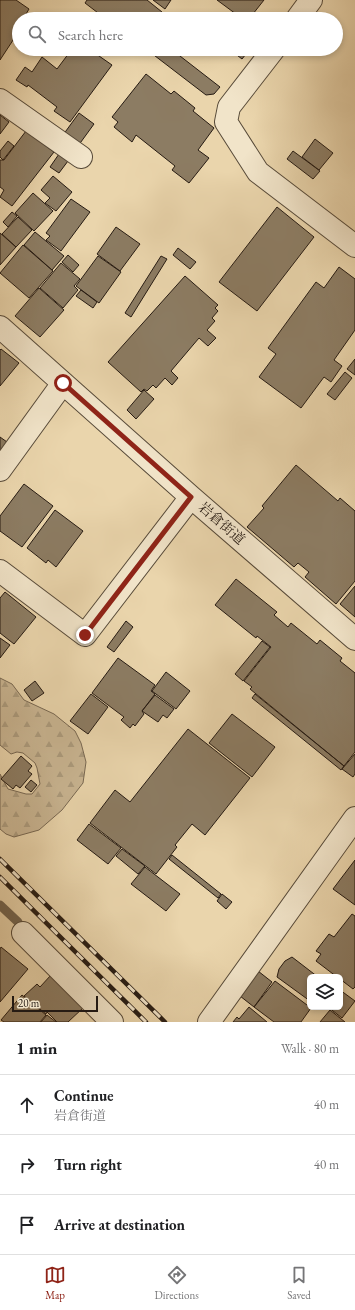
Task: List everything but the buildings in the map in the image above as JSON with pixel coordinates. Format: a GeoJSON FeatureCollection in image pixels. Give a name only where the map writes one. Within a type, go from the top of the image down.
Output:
{"type":"FeatureCollection","features":[{"type":"Feature","properties":{"kind":"street"},"geometry":{"type":"LineString","coordinates":[[302,12],[311,0]]}},
{"type":"Feature","properties":{"kind":"street"},"geometry":{"type":"LineString","coordinates":[[269,56],[229,107],[226,122],[258,172],[355,246]]}},
{"type":"Feature","properties":{"kind":"street"},"geometry":{"type":"LineString","coordinates":[[0,100],[81,157]]}},
{"type":"Feature","properties":{"kind":"street","name":"岩倉街道"},"geometry":{"type":"LineString","coordinates":[[0,327],[191,497],[355,639]]}},
{"type":"Feature","properties":{"kind":"street"},"geometry":{"type":"LineString","coordinates":[[0,470],[63,383]]}},
{"type":"Feature","properties":{"kind":"street"},"geometry":{"type":"LineString","coordinates":[[0,571],[85,635],[191,497]]}},
{"type":"Feature","properties":{"kind":"street"},"geometry":{"type":"LineString","coordinates":[[209,1022],[355,818]]}},
{"type":"Feature","properties":{"kind":"street"},"geometry":{"type":"LineString","coordinates":[[23,934],[112,1022]]}},
{"type":"Feature","properties":{"kind":"green space"},"geometry":{"type":"Polygon","coordinates":[[[0,678],[12,684],[24,700],[54,714],[75,731],[81,743],[86,762],[83,783],[62,810],[39,830],[14,837],[6,834],[0,829],[0,774],[8,789],[26,794],[32,794],[40,784],[35,763],[23,753],[17,752],[11,754],[0,745],[0,678]]]}},
{"type":"Feature","properties":{"kind":"waterway"},"geometry":{"type":"LineString","coordinates":[[0,905],[18,922]]}},
{"type":"Feature","properties":{"kind":"railway"},"geometry":{"type":"LineString","coordinates":[[0,859],[165,1022]]}},
{"type":"Feature","properties":{"kind":"railway"},"geometry":{"type":"LineString","coordinates":[[0,877],[146,1022]]}},
{"type":"Feature","properties":{"kind":"route"},"geometry":{"type":"LineString","coordinates":[[63,383],[191,497],[85,635]]}}]}
